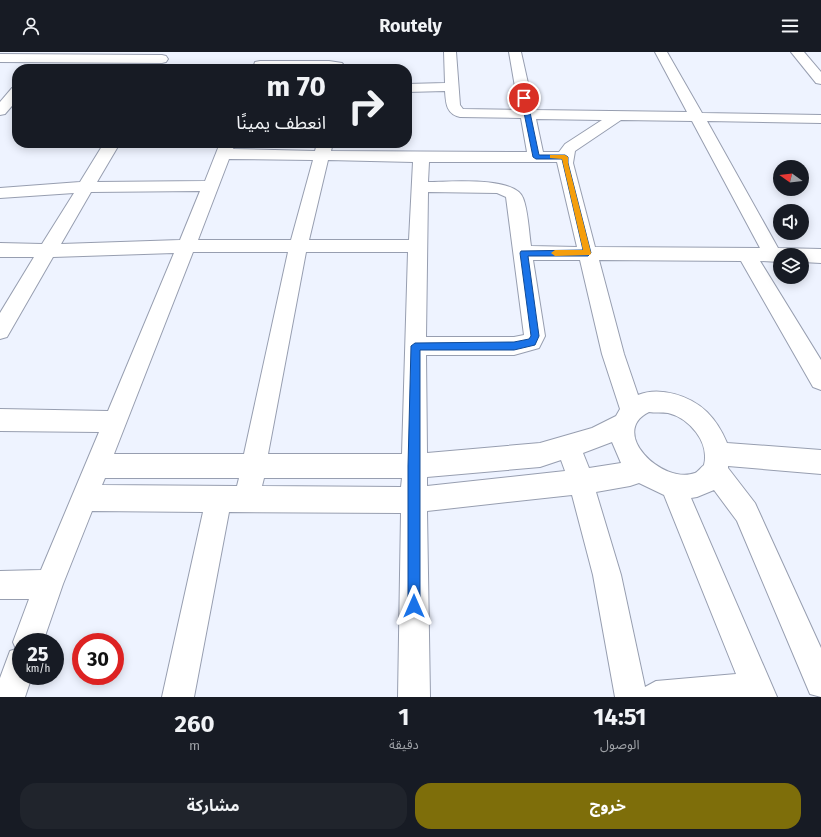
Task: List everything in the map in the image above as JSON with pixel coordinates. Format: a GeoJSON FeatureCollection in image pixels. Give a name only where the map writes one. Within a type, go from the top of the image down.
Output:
{"type":"FeatureCollection","features":[{"type":"Feature","properties":{"kind":"street"},"geometry":{"type":"LineString","coordinates":[[261,64],[266,52]]}},
{"type":"Feature","properties":{"kind":"street"},"geometry":{"type":"LineString","coordinates":[[450,52],[451,87],[454,108],[460,113],[821,119]]}},
{"type":"Feature","properties":{"kind":"street"},"geometry":{"type":"LineString","coordinates":[[515,52],[536,157]]}},
{"type":"Feature","properties":{"kind":"street"},"geometry":{"type":"LineString","coordinates":[[523,253],[772,255],[661,52]]}},
{"type":"Feature","properties":{"kind":"street"},"geometry":{"type":"LineString","coordinates":[[797,52],[819,74]]}},
{"type":"Feature","properties":{"kind":"street"},"geometry":{"type":"LineString","coordinates":[[0,58],[162,60]]}},
{"type":"Feature","properties":{"kind":"street"},"geometry":{"type":"LineString","coordinates":[[412,88],[451,87]]}},
{"type":"Feature","properties":{"kind":"street"},"geometry":{"type":"LineString","coordinates":[[0,91],[12,91]]}},
{"type":"Feature","properties":{"kind":"street"},"geometry":{"type":"LineString","coordinates":[[0,111],[12,97]]}},
{"type":"Feature","properties":{"kind":"street"},"geometry":{"type":"LineString","coordinates":[[617,116],[574,143],[567,151],[565,163],[628,417],[623,438],[628,454],[640,469],[655,480],[673,487],[690,487],[705,482],[716,462]]}},
{"type":"Feature","properties":{"kind":"street"},"geometry":{"type":"LineString","coordinates":[[0,331],[109,148]]}},
{"type":"Feature","properties":{"kind":"street"},"geometry":{"type":"LineString","coordinates":[[31,633],[49,584],[226,148],[324,149],[421,157],[565,157]]}},
{"type":"Feature","properties":{"kind":"street"},"geometry":{"type":"LineString","coordinates":[[247,500],[298,246],[324,149]]}},
{"type":"Feature","properties":{"kind":"street"},"geometry":{"type":"LineString","coordinates":[[414,697],[415,346],[421,157]]}},
{"type":"Feature","properties":{"kind":"street"},"geometry":{"type":"LineString","coordinates":[[0,192],[86,187],[211,186]]}},
{"type":"Feature","properties":{"kind":"street"},"geometry":{"type":"LineString","coordinates":[[415,346],[514,346],[532,342],[535,336],[515,198],[512,193],[507,190],[490,187],[419,187]]}},
{"type":"Feature","properties":{"kind":"street"},"geometry":{"type":"LineString","coordinates":[[0,250],[186,246],[417,246]]}},
{"type":"Feature","properties":{"kind":"street"},"geometry":{"type":"LineString","coordinates":[[747,255],[821,380]]}},
{"type":"Feature","properties":{"kind":"street"},"geometry":{"type":"LineString","coordinates":[[809,255],[821,256]]}},
{"type":"Feature","properties":{"kind":"street"},"geometry":{"type":"LineString","coordinates":[[97,466],[414,466],[540,455],[597,438],[647,402],[670,403],[692,414],[710,432],[716,462],[746,512],[821,682]]}},
{"type":"Feature","properties":{"kind":"street"},"geometry":{"type":"LineString","coordinates":[[0,420],[115,422]]}},
{"type":"Feature","properties":{"kind":"street"},"geometry":{"type":"LineString","coordinates":[[569,447],[581,482],[607,575],[631,697]]}},
{"type":"Feature","properties":{"kind":"street"},"geometry":{"type":"LineString","coordinates":[[716,462],[821,462]]}},
{"type":"Feature","properties":{"kind":"street"},"geometry":{"type":"LineString","coordinates":[[84,498],[414,500],[581,482],[630,474],[640,469]]}},
{"type":"Feature","properties":{"kind":"street"},"geometry":{"type":"LineString","coordinates":[[656,697],[748,693],[673,487]]}},
{"type":"Feature","properties":{"kind":"street"},"geometry":{"type":"LineString","coordinates":[[178,697],[218,500]]}},
{"type":"Feature","properties":{"kind":"street"},"geometry":{"type":"LineString","coordinates":[[0,585],[49,584]]}},
{"type":"Feature","properties":{"kind":"street"},"geometry":{"type":"LineString","coordinates":[[9,697],[13,685]]}},
{"type":"Feature","properties":{"kind":"slow traffic"},"geometry":{"type":"LineString","coordinates":[[553,157],[565,157],[565,163],[588,253],[555,253]]}},
{"type":"Feature","properties":{"kind":"route"},"geometry":{"type":"LineString","coordinates":[[414,606],[415,346],[514,346],[532,342],[535,336],[534,326],[523,253],[588,253],[565,163],[565,157],[536,157],[524,98]]}}]}
